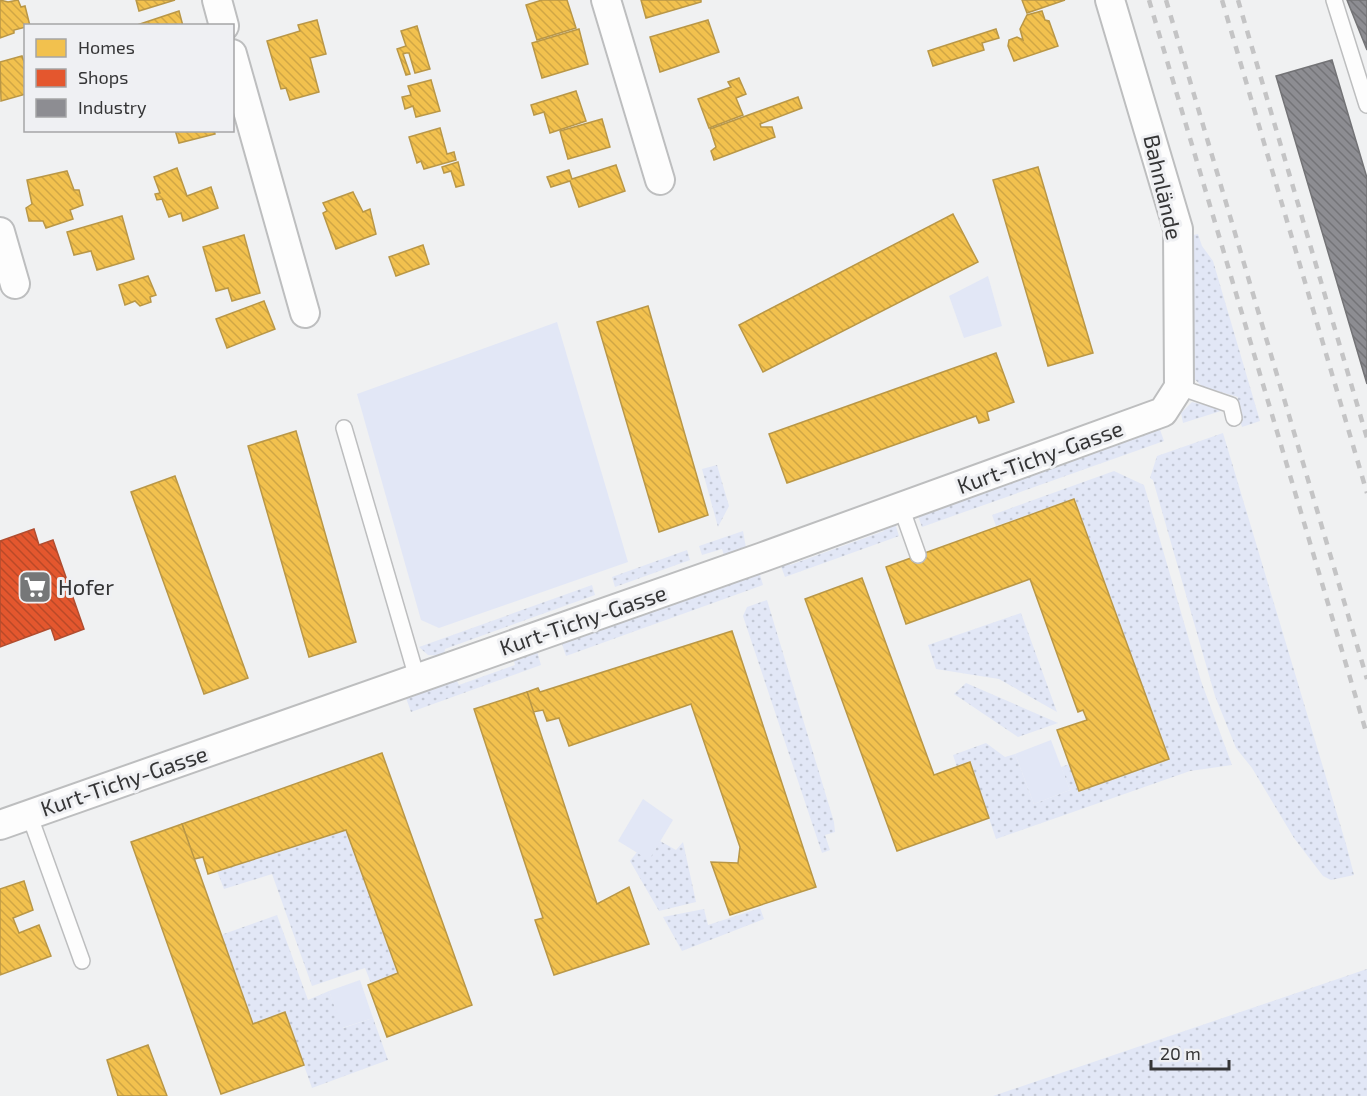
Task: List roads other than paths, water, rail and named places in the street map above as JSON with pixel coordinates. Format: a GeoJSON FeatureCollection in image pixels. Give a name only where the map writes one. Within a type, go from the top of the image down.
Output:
{"type":"FeatureCollection","features":[{"type":"Feature","properties":{"kind":"street"},"geometry":{"type":"LineString","coordinates":[[217,0],[223,24]]}},
{"type":"Feature","properties":{"kind":"street"},"geometry":{"type":"LineString","coordinates":[[606,0],[660,180]]}},
{"type":"Feature","properties":{"kind":"street","name":"Bahnlände"},"geometry":{"type":"LineString","coordinates":[[1110,0],[1178,229],[1179,387]]}},
{"type":"Feature","properties":{"kind":"street"},"geometry":{"type":"LineString","coordinates":[[234,61],[305,313]]}},
{"type":"Feature","properties":{"kind":"street"},"geometry":{"type":"LineString","coordinates":[[0,232],[15,285]]}},
{"type":"Feature","properties":{"kind":"street","name":"Kurt-Tichy-Gasse"},"geometry":{"type":"LineString","coordinates":[[0,825],[901,507],[1163,412],[1179,387]]}},
{"type":"Feature","properties":{"kind":"lane"},"geometry":{"type":"LineString","coordinates":[[1334,0],[1367,105]]}},
{"type":"Feature","properties":{"kind":"lane"},"geometry":{"type":"LineString","coordinates":[[1179,387],[1231,405],[1234,418]]}},
{"type":"Feature","properties":{"kind":"lane"},"geometry":{"type":"LineString","coordinates":[[344,428],[417,678]]}},
{"type":"Feature","properties":{"kind":"lane"},"geometry":{"type":"LineString","coordinates":[[901,507],[918,555]]}},
{"type":"Feature","properties":{"kind":"lane"},"geometry":{"type":"LineString","coordinates":[[29,814],[82,961]]}},
{"type":"Feature","properties":{"kind":"railway"},"geometry":{"type":"LineString","coordinates":[[1149,0],[1367,735]]}},
{"type":"Feature","properties":{"kind":"railway"},"geometry":{"type":"LineString","coordinates":[[1166,0],[1367,679]]}},
{"type":"Feature","properties":{"kind":"railway"},"geometry":{"type":"LineString","coordinates":[[1222,0],[1367,493]]}},
{"type":"Feature","properties":{"kind":"railway"},"geometry":{"type":"LineString","coordinates":[[1238,0],[1367,438]]}},
{"type":"Feature","properties":{"kind":"place","name":"Hofer"},"geometry":{"type":"Point","coordinates":[35,587]}}]}
